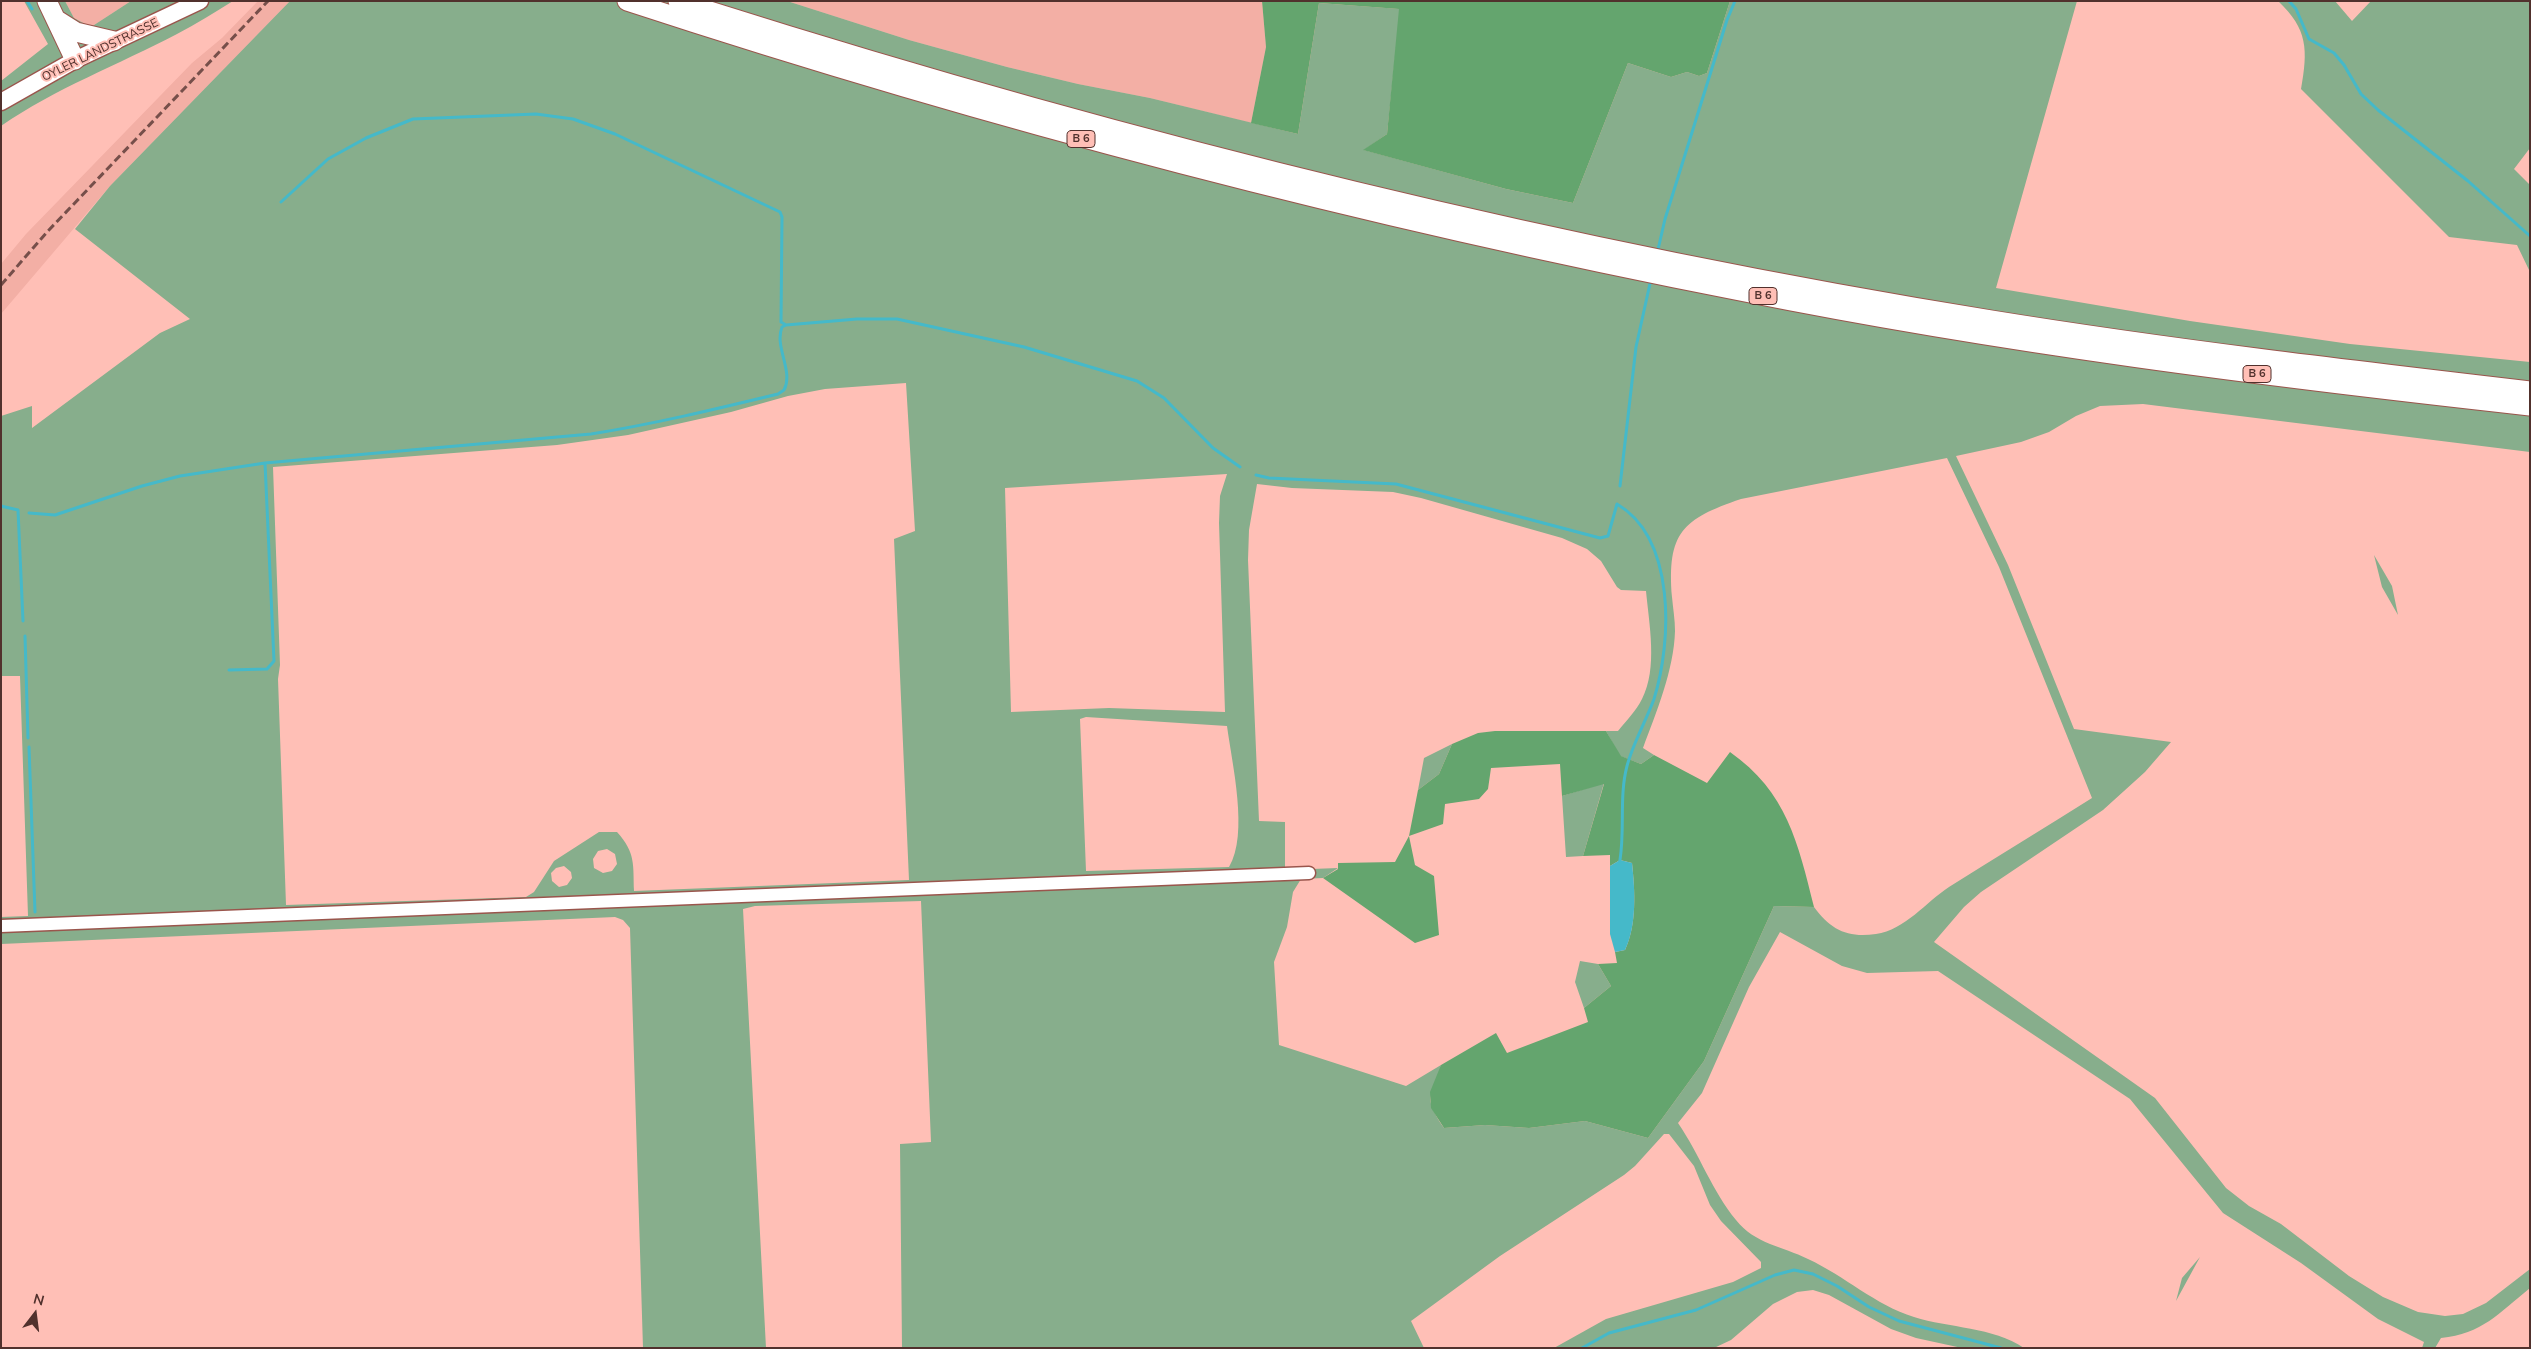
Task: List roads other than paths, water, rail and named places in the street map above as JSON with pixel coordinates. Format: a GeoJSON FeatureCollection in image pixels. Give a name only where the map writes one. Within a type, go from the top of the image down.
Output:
{"type":"FeatureCollection","features":[{"type":"Feature","properties":{"kind":"highway"},"geometry":{"type":"LineString","coordinates":[[47,1],[75,60]]}},
{"type":"Feature","properties":{"kind":"highway","name":"B 6"},"geometry":{"type":"LineString","coordinates":[[627,1],[838,68],[1100,144],[1357,208],[1543,243]]}},
{"type":"Feature","properties":{"kind":"highway","name":"B 6"},"geometry":{"type":"LineString","coordinates":[[678,1],[844,54],[1104,128],[1360,192],[1543,243],[1749,293],[1987,327],[2530,391]]}},
{"type":"Feature","properties":{"kind":"highway"},"geometry":{"type":"LineString","coordinates":[[57,20],[76,32],[114,42]]}},
{"type":"Feature","properties":{"kind":"highway","name":"B 6"},"geometry":{"type":"LineString","coordinates":[[1987,327],[2315,382],[2530,406]]}},
{"type":"Feature","properties":{"kind":"main road","name":"OYLER LANDSTRASSE"},"geometry":{"type":"LineString","coordinates":[[1,102],[75,60],[200,1]]}},
{"type":"Feature","properties":{"kind":"street"},"geometry":{"type":"LineString","coordinates":[[1,926],[1309,873]]}},
{"type":"Feature","properties":{"kind":"water"},"geometry":{"type":"Polygon","coordinates":[[[1620,860],[1632,863],[1634,907],[1632,929],[1625,950],[1615,952],[1610,934],[1610,866],[1620,860]]]}},
{"type":"Feature","properties":{"kind":"waterway"},"geometry":{"type":"LineString","coordinates":[[27,1],[32,9]]}},
{"type":"Feature","properties":{"kind":"waterway"},"geometry":{"type":"LineString","coordinates":[[1657,254],[1665,219],[1727,20],[1735,1]]}},
{"type":"Feature","properties":{"kind":"waterway"},"geometry":{"type":"LineString","coordinates":[[2289,1],[2296,9],[2309,39],[2334,53],[2344,65],[2361,94],[2378,110],[2468,181],[2530,236]]}},
{"type":"Feature","properties":{"kind":"waterway"},"geometry":{"type":"LineString","coordinates":[[281,202],[328,159],[366,138],[413,119],[536,114],[573,119],[615,134],[780,212],[782,217],[781,322],[786,325]]}},
{"type":"Feature","properties":{"kind":"waterway"},"geometry":{"type":"LineString","coordinates":[[1620,486],[1636,347],[1651,279]]}},
{"type":"Feature","properties":{"kind":"waterway"},"geometry":{"type":"LineString","coordinates":[[29,513],[55,515],[142,486],[180,476],[265,463],[591,434],[662,421],[778,394],[784,390],[787,375],[780,343],[782,327],[786,325],[857,319],[897,319],[1024,347],[1137,381],[1164,398],[1213,448],[1240,467]]}},
{"type":"Feature","properties":{"kind":"waterway"},"geometry":{"type":"LineString","coordinates":[[229,670],[267,669],[274,661],[265,463]]}},
{"type":"Feature","properties":{"kind":"waterway"},"geometry":{"type":"LineString","coordinates":[[1256,475],[1269,478],[1396,484],[1600,538],[1608,536],[1617,504],[1636,520],[1650,541],[1659,566],[1664,593],[1666,621],[1664,649],[1654,699],[1627,766],[1620,860]]}},
{"type":"Feature","properties":{"kind":"waterway"},"geometry":{"type":"LineString","coordinates":[[1,506],[18,510],[23,621]]}},
{"type":"Feature","properties":{"kind":"waterway"},"geometry":{"type":"LineString","coordinates":[[25,636],[28,738]]}},
{"type":"Feature","properties":{"kind":"waterway"},"geometry":{"type":"LineString","coordinates":[[29,747],[35,912]]}},
{"type":"Feature","properties":{"kind":"waterway"},"geometry":{"type":"LineString","coordinates":[[1582,1348],[1609,1333],[1696,1310],[1775,1275],[1794,1270],[1813,1274],[1837,1286],[1869,1307],[1899,1321],[2001,1348]]}},
{"type":"Feature","properties":{"kind":"railway"},"geometry":{"type":"LineString","coordinates":[[1,285],[47,232],[268,1]]}}]}
